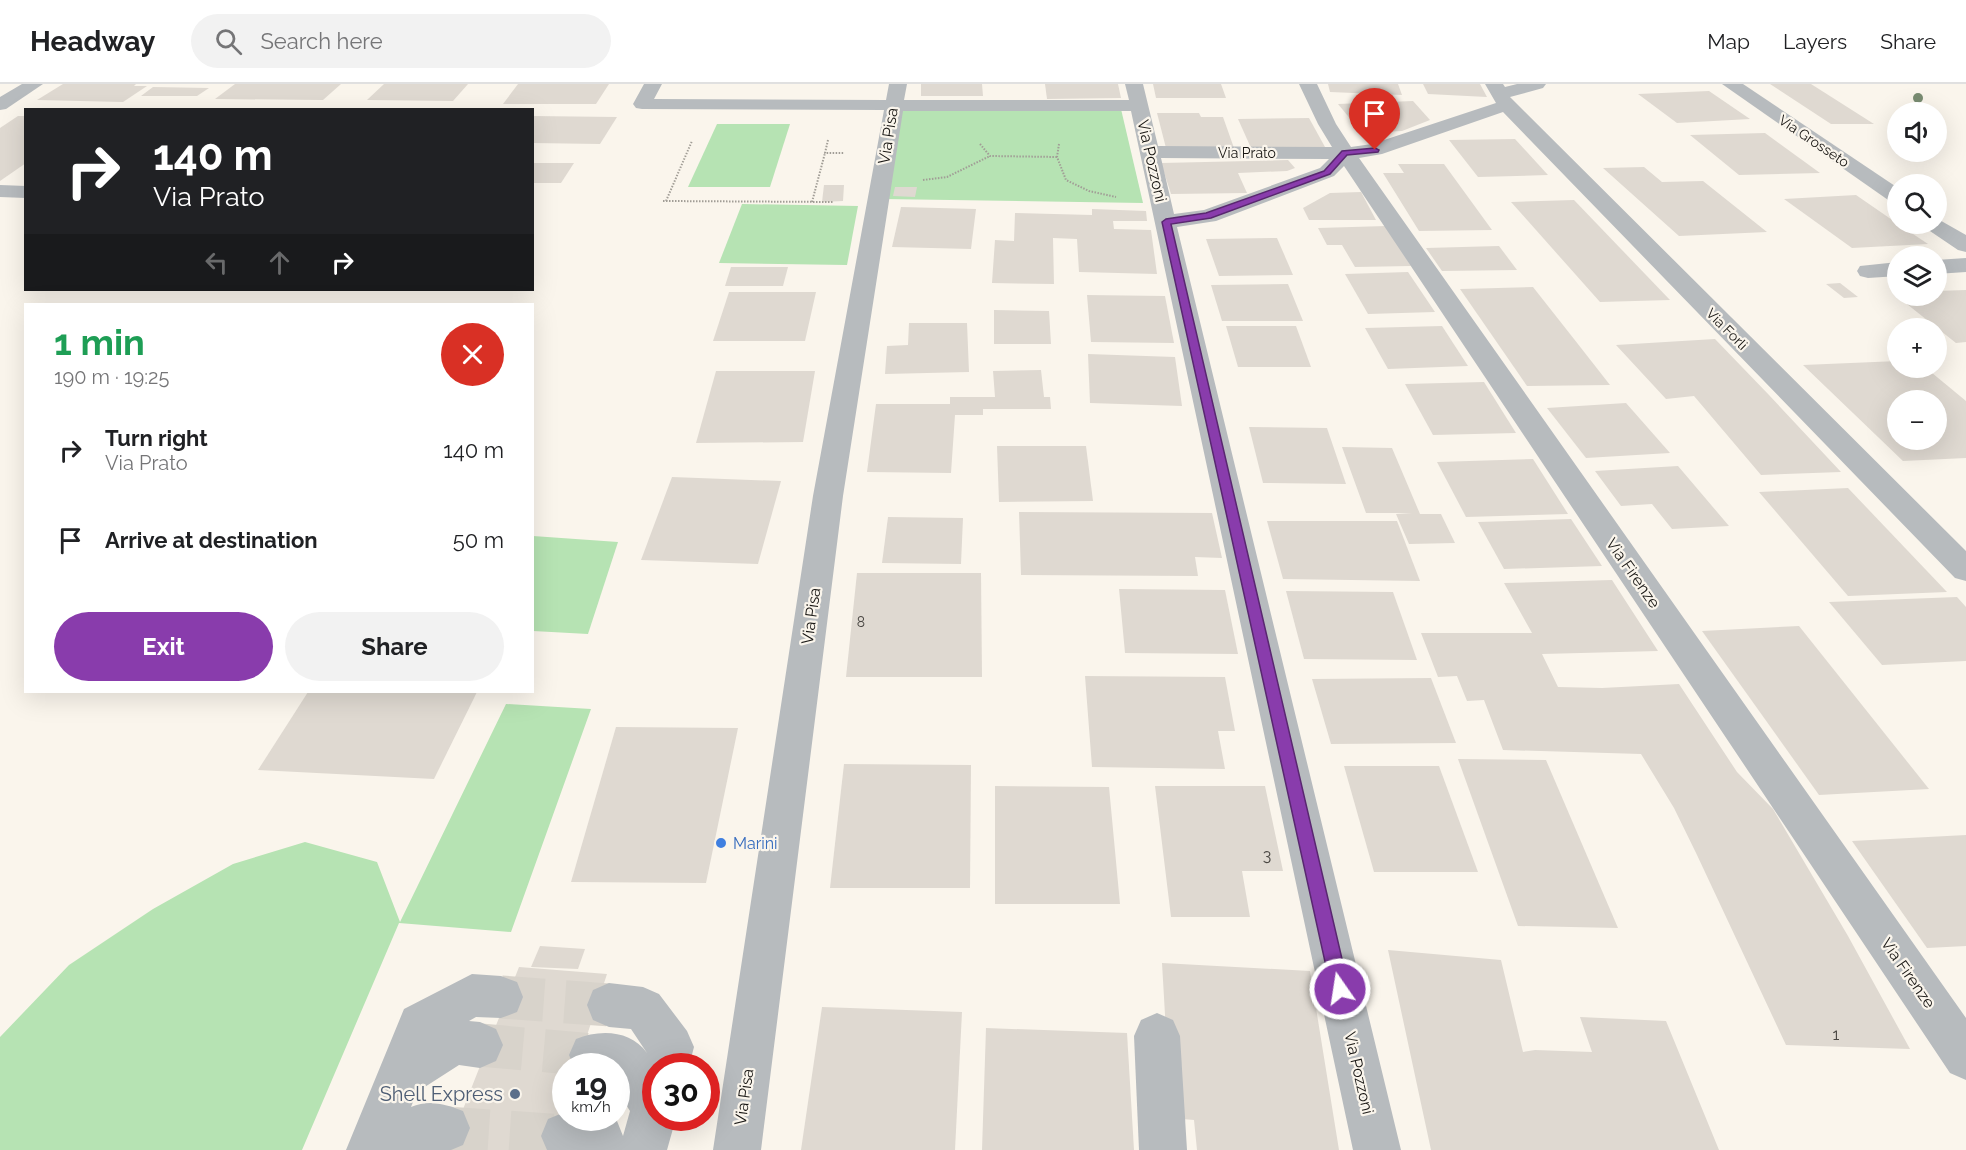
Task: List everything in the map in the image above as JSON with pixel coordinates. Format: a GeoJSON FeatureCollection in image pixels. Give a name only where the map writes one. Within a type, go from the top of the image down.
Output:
{"type":"FeatureCollection","features":[{"type":"Feature","properties":{"kind":"street"},"geometry":{"type":"LineString","coordinates":[[0,105],[34,84]]}},
{"type":"Feature","properties":{"kind":"street"},"geometry":{"type":"LineString","coordinates":[[653,84],[642,104],[765,104],[895,94],[1138,106]]}},
{"type":"Feature","properties":{"kind":"street"},"geometry":{"type":"LineString","coordinates":[[765,104],[774,84]]}},
{"type":"Feature","properties":{"kind":"street","name":"Via Pozzoni"},"geometry":{"type":"LineString","coordinates":[[1134,84],[1377,1150]]}},
{"type":"Feature","properties":{"kind":"street","name":"Via Firenze"},"geometry":{"type":"LineString","coordinates":[[1308,84],[1327,124],[1345,153],[1966,1056]]}},
{"type":"Feature","properties":{"kind":"street","name":"Via Prato"},"geometry":{"type":"LineString","coordinates":[[1149,152],[1345,153],[1375,150],[1500,94],[1537,84]]}},
{"type":"Feature","properties":{"kind":"street","name":"Via Grosseto"},"geometry":{"type":"LineString","coordinates":[[1731,84],[1887,190]]}},
{"type":"Feature","properties":{"kind":"street","name":"Via Pisa"},"geometry":{"type":"LineString","coordinates":[[737,1150],[828,496],[895,94]]}},
{"type":"Feature","properties":{"kind":"street","name":"Via Forlì"},"geometry":{"type":"LineString","coordinates":[[1500,94],[1966,570]]}},
{"type":"Feature","properties":{"kind":"street"},"geometry":{"type":"LineString","coordinates":[[1166,222],[1208,216],[1327,172],[1345,153]]}},
{"type":"Feature","properties":{"kind":"street"},"geometry":{"type":"LineString","coordinates":[[0,191],[24,192]]}},
{"type":"Feature","properties":{"kind":"street"},"geometry":{"type":"LineString","coordinates":[[1947,232],[1966,245]]}},
{"type":"Feature","properties":{"kind":"street"},"geometry":{"type":"LineString","coordinates":[[1947,266],[1966,265]]}},
{"type":"Feature","properties":{"kind":"street"},"geometry":{"type":"LineString","coordinates":[[1868,271],[1887,270]]}},
{"type":"Feature","properties":{"kind":"street"},"geometry":{"type":"LineString","coordinates":[[370,1150],[420,1024],[472,995],[501,997]]}},
{"type":"Feature","properties":{"kind":"street"},"geometry":{"type":"LineString","coordinates":[[609,1005],[643,1009],[671,1047],[669,1053]]}},
{"type":"Feature","properties":{"kind":"street"},"geometry":{"type":"LineString","coordinates":[[1157,1036],[1163,1150]]}},
{"type":"Feature","properties":{"kind":"street"},"geometry":{"type":"LineString","coordinates":[[400,1076],[454,1042],[480,1045]]}},
{"type":"Feature","properties":{"kind":"street"},"geometry":{"type":"LineString","coordinates":[[630,1068],[642,1086]]}},
{"type":"Feature","properties":{"kind":"street"},"geometry":{"type":"LineString","coordinates":[[400,1150],[422,1126],[446,1128]]}},
{"type":"Feature","properties":{"kind":"street"},"geometry":{"type":"LineString","coordinates":[[643,1150],[648,1131]]}},
{"type":"Feature","properties":{"kind":"path"},"geometry":{"type":"LineString","coordinates":[[1059,137],[1057,157],[1066,180],[1089,191],[1124,197]]}},
{"type":"Feature","properties":{"kind":"path"},"geometry":{"type":"LineString","coordinates":[[812,202],[825,153]]}},
{"type":"Feature","properties":{"kind":"path"},"geometry":{"type":"LineString","coordinates":[[913,182],[947,177],[990,156]]}},
{"type":"Feature","properties":{"kind":"path"},"geometry":{"type":"LineString","coordinates":[[663,201],[818,202]]}},
{"type":"Feature","properties":{"kind":"green space"},"geometry":{"type":"Polygon","coordinates":[[[896,109],[1121,109],[1143,203],[883,199],[896,109]]]}},
{"type":"Feature","properties":{"kind":"green space"},"geometry":{"type":"Polygon","coordinates":[[[717,124],[790,124],[770,187],[688,187],[717,124]]]}},
{"type":"Feature","properties":{"kind":"green space"},"geometry":{"type":"Polygon","coordinates":[[[742,204],[858,206],[847,265],[719,263],[742,204]]]}},
{"type":"Feature","properties":{"kind":"green space"},"geometry":{"type":"Polygon","coordinates":[[[534,536],[618,542],[588,634],[534,631],[534,536]]]}},
{"type":"Feature","properties":{"kind":"green space"},"geometry":{"type":"Polygon","coordinates":[[[506,704],[591,709],[511,932],[399,923],[302,1150],[0,1150],[0,1037],[69,965],[153,909],[233,864],[305,842],[377,862],[400,922],[506,704]]]}},
{"type":"Feature","properties":{"kind":"building"},"geometry":{"type":"Polygon","coordinates":[[[63,84],[147,86],[123,102],[37,100],[63,84]]]}},
{"type":"Feature","properties":{"kind":"building"},"geometry":{"type":"Polygon","coordinates":[[[235,84],[341,84],[323,100],[215,99],[235,84]]]}},
{"type":"Feature","properties":{"kind":"building"},"geometry":{"type":"Polygon","coordinates":[[[384,84],[468,84],[453,101],[367,100],[384,84]]]}},
{"type":"Feature","properties":{"kind":"building"},"geometry":{"type":"Polygon","coordinates":[[[518,84],[609,84],[596,104],[503,104],[518,84]]]}},
{"type":"Feature","properties":{"kind":"building"},"geometry":{"type":"Polygon","coordinates":[[[921,84],[982,84],[983,96],[921,96],[921,84]]]}},
{"type":"Feature","properties":{"kind":"building"},"geometry":{"type":"Polygon","coordinates":[[[1045,84],[1118,84],[1121,98],[1047,99],[1045,84]]]}},
{"type":"Feature","properties":{"kind":"building"},"geometry":{"type":"Polygon","coordinates":[[[1153,84],[1221,84],[1226,98],[1156,98],[1153,84]]]}},
{"type":"Feature","properties":{"kind":"building"},"geometry":{"type":"Polygon","coordinates":[[[1328,84],[1398,84],[1402,95],[1330,92],[1328,84]]]}},
{"type":"Feature","properties":{"kind":"building"},"geometry":{"type":"Polygon","coordinates":[[[1423,84],[1480,84],[1487,97],[1428,94],[1423,84]]]}},
{"type":"Feature","properties":{"kind":"building"},"geometry":{"type":"Polygon","coordinates":[[[1770,84],[1811,84],[1874,124],[1831,124],[1770,84]]]}},
{"type":"Feature","properties":{"kind":"building"},"geometry":{"type":"Polygon","coordinates":[[[153,87],[209,88],[197,96],[141,96],[153,87]]]}},
{"type":"Feature","properties":{"kind":"building"},"geometry":{"type":"Polygon","coordinates":[[[1709,91],[1750,119],[1677,123],[1638,94],[1709,91]]]}},
{"type":"Feature","properties":{"kind":"building"},"geometry":{"type":"Polygon","coordinates":[[[1413,101],[1430,120],[1402,131],[1362,133],[1338,104],[1413,101]]]}},
{"type":"Feature","properties":{"kind":"building"},"geometry":{"type":"Polygon","coordinates":[[[1157,113],[1199,113],[1201,117],[1223,117],[1234,148],[1166,148],[1157,113]]]}},
{"type":"Feature","properties":{"kind":"building"},"geometry":{"type":"Polygon","coordinates":[[[18,116],[24,116],[24,164],[0,181],[0,128],[18,116]]]}},
{"type":"Feature","properties":{"kind":"building"},"geometry":{"type":"Polygon","coordinates":[[[534,116],[617,117],[600,144],[534,143],[534,116]]]}},
{"type":"Feature","properties":{"kind":"building"},"geometry":{"type":"Polygon","coordinates":[[[1309,118],[1325,147],[1251,148],[1238,119],[1309,118]]]}},
{"type":"Feature","properties":{"kind":"building"},"geometry":{"type":"Polygon","coordinates":[[[1765,133],[1820,173],[1739,175],[1690,135],[1765,133]]]}},
{"type":"Feature","properties":{"kind":"building"},"geometry":{"type":"Polygon","coordinates":[[[1515,139],[1548,175],[1478,177],[1449,140],[1515,139]]]}},
{"type":"Feature","properties":{"kind":"building"},"geometry":{"type":"Polygon","coordinates":[[[1288,160],[1295,168],[1287,171],[1238,173],[1247,193],[1171,194],[1161,163],[1288,160]]]}},
{"type":"Feature","properties":{"kind":"building"},"geometry":{"type":"Polygon","coordinates":[[[534,163],[574,163],[561,183],[534,183],[534,163]]]}},
{"type":"Feature","properties":{"kind":"building"},"geometry":{"type":"Polygon","coordinates":[[[1398,164],[1444,164],[1492,230],[1419,231],[1383,173],[1404,173],[1398,164]]]}},
{"type":"Feature","properties":{"kind":"building"},"geometry":{"type":"Polygon","coordinates":[[[1644,167],[1662,182],[1703,181],[1767,232],[1679,236],[1603,168],[1644,167]]]}},
{"type":"Feature","properties":{"kind":"building"},"geometry":{"type":"Polygon","coordinates":[[[824,185],[844,185],[843,201],[822,202],[824,185]]]}},
{"type":"Feature","properties":{"kind":"building"},"geometry":{"type":"Polygon","coordinates":[[[895,187],[917,187],[915,197],[893,196],[895,187]]]}},
{"type":"Feature","properties":{"kind":"building"},"geometry":{"type":"Polygon","coordinates":[[[1361,192],[1376,220],[1309,220],[1303,208],[1330,193],[1361,192]]]}},
{"type":"Feature","properties":{"kind":"building"},"geometry":{"type":"Polygon","coordinates":[[[1856,195],[1887,216],[1887,234],[1913,234],[1928,244],[1852,248],[1784,199],[1856,195]]]}},
{"type":"Feature","properties":{"kind":"building"},"geometry":{"type":"Polygon","coordinates":[[[1574,200],[1670,300],[1600,302],[1511,202],[1574,200]]]}},
{"type":"Feature","properties":{"kind":"building"},"geometry":{"type":"Polygon","coordinates":[[[901,207],[976,209],[971,249],[892,247],[901,207]]]}},
{"type":"Feature","properties":{"kind":"building"},"geometry":{"type":"Polygon","coordinates":[[[1092,209],[1146,211],[1147,221],[1113,221],[1114,229],[1151,230],[1157,274],[1079,272],[1077,239],[1053,238],[1054,284],[992,283],[995,240],[1014,241],[1015,213],[1092,215],[1092,209]]]}},
{"type":"Feature","properties":{"kind":"building"},"geometry":{"type":"Polygon","coordinates":[[[1386,226],[1411,266],[1355,267],[1342,245],[1327,245],[1318,228],[1386,226]]]}},
{"type":"Feature","properties":{"kind":"building"},"geometry":{"type":"Polygon","coordinates":[[[1277,238],[1293,275],[1219,276],[1206,239],[1277,238]]]}},
{"type":"Feature","properties":{"kind":"building"},"geometry":{"type":"Polygon","coordinates":[[[1499,246],[1517,270],[1442,271],[1426,248],[1499,246]]]}},
{"type":"Feature","properties":{"kind":"building"},"geometry":{"type":"Polygon","coordinates":[[[731,267],[788,267],[783,286],[725,286],[731,267]]]}},
{"type":"Feature","properties":{"kind":"building"},"geometry":{"type":"Polygon","coordinates":[[[1408,272],[1435,312],[1368,314],[1345,274],[1408,272]]]}},
{"type":"Feature","properties":{"kind":"building"},"geometry":{"type":"Polygon","coordinates":[[[1840,283],[1858,297],[1844,298],[1826,284],[1840,283]]]}},
{"type":"Feature","properties":{"kind":"building"},"geometry":{"type":"Polygon","coordinates":[[[1288,284],[1303,321],[1222,321],[1211,285],[1288,284]]]}},
{"type":"Feature","properties":{"kind":"building"},"geometry":{"type":"Polygon","coordinates":[[[1533,287],[1610,385],[1527,386],[1460,289],[1533,287]]]}},
{"type":"Feature","properties":{"kind":"building"},"geometry":{"type":"Polygon","coordinates":[[[1966,290],[1966,342],[1956,343],[1947,336],[1947,318],[1924,318],[1909,306],[1947,306],[1947,291],[1966,290]]]}},
{"type":"Feature","properties":{"kind":"building"},"geometry":{"type":"Polygon","coordinates":[[[729,292],[816,292],[805,341],[713,341],[729,292]]]}},
{"type":"Feature","properties":{"kind":"building"},"geometry":{"type":"Polygon","coordinates":[[[1087,295],[1165,296],[1174,343],[1091,342],[1087,295]]]}},
{"type":"Feature","properties":{"kind":"building"},"geometry":{"type":"Polygon","coordinates":[[[994,310],[1049,311],[1051,344],[994,344],[994,310]]]}},
{"type":"Feature","properties":{"kind":"building"},"geometry":{"type":"Polygon","coordinates":[[[909,323],[967,323],[969,372],[885,374],[887,346],[908,345],[909,323]]]}},
{"type":"Feature","properties":{"kind":"building"},"geometry":{"type":"Polygon","coordinates":[[[1226,326],[1296,326],[1311,367],[1238,367],[1226,326]]]}},
{"type":"Feature","properties":{"kind":"building"},"geometry":{"type":"Polygon","coordinates":[[[1442,326],[1468,366],[1388,369],[1365,328],[1442,326]]]}},
{"type":"Feature","properties":{"kind":"building"},"geometry":{"type":"Polygon","coordinates":[[[1715,339],[1841,472],[1761,475],[1694,396],[1666,399],[1616,345],[1715,339]]]}},
{"type":"Feature","properties":{"kind":"building"},"geometry":{"type":"Polygon","coordinates":[[[1088,354],[1175,357],[1182,406],[1090,403],[1088,354]]]}},
{"type":"Feature","properties":{"kind":"building"},"geometry":{"type":"Polygon","coordinates":[[[1887,361],[1887,378],[1938,378],[1966,401],[1966,458],[1903,461],[1892,450],[1947,450],[1947,390],[1887,390],[1887,446],[1803,365],[1887,361]]]}},
{"type":"Feature","properties":{"kind":"building"},"geometry":{"type":"Polygon","coordinates":[[[1041,370],[1044,397],[1050,397],[1051,409],[983,409],[983,415],[955,415],[951,473],[867,472],[876,404],[950,404],[950,397],[995,397],[993,371],[1041,370]]]}},
{"type":"Feature","properties":{"kind":"building"},"geometry":{"type":"Polygon","coordinates":[[[716,371],[815,371],[803,442],[696,443],[716,371]]]}},
{"type":"Feature","properties":{"kind":"building"},"geometry":{"type":"Polygon","coordinates":[[[1484,382],[1516,433],[1433,435],[1405,384],[1484,382]]]}},
{"type":"Feature","properties":{"kind":"building"},"geometry":{"type":"Polygon","coordinates":[[[1626,403],[1670,453],[1586,458],[1547,408],[1626,403]]]}},
{"type":"Feature","properties":{"kind":"building"},"geometry":{"type":"Polygon","coordinates":[[[1249,427],[1327,428],[1346,484],[1263,483],[1249,427]]]}},
{"type":"Feature","properties":{"kind":"building"},"geometry":{"type":"Polygon","coordinates":[[[997,446],[1086,446],[1093,501],[999,502],[997,446]]]}},
{"type":"Feature","properties":{"kind":"building"},"geometry":{"type":"Polygon","coordinates":[[[1342,447],[1392,448],[1420,514],[1441,514],[1455,543],[1409,544],[1396,514],[1412,513],[1366,513],[1342,447]]]}},
{"type":"Feature","properties":{"kind":"building"},"geometry":{"type":"Polygon","coordinates":[[[1533,459],[1568,514],[1466,517],[1437,462],[1533,459]]]}},
{"type":"Feature","properties":{"kind":"building"},"geometry":{"type":"Polygon","coordinates":[[[1678,466],[1729,526],[1672,529],[1652,504],[1621,506],[1595,471],[1678,466]]]}},
{"type":"Feature","properties":{"kind":"building"},"geometry":{"type":"Polygon","coordinates":[[[672,477],[781,481],[758,564],[641,560],[672,477]]]}},
{"type":"Feature","properties":{"kind":"building"},"geometry":{"type":"Polygon","coordinates":[[[1848,488],[1947,592],[1848,596],[1759,492],[1848,488]]]}},
{"type":"Feature","properties":{"kind":"building"},"geometry":{"type":"Polygon","coordinates":[[[1019,512],[1212,513],[1222,558],[1195,557],[1198,576],[1021,575],[1019,512]]]}},
{"type":"Feature","properties":{"kind":"building"},"geometry":{"type":"Polygon","coordinates":[[[888,517],[963,518],[961,564],[882,563],[888,517]]]}},
{"type":"Feature","properties":{"kind":"building"},"geometry":{"type":"Polygon","coordinates":[[[1571,519],[1602,566],[1504,569],[1478,522],[1571,519]]]}},
{"type":"Feature","properties":{"kind":"building"},"geometry":{"type":"Polygon","coordinates":[[[1267,521],[1397,521],[1420,581],[1283,579],[1267,521]]]}},
{"type":"Feature","properties":{"kind":"building"},"geometry":{"type":"Polygon","coordinates":[[[857,573],[981,573],[982,677],[846,677],[857,573]]]}},
{"type":"Feature","properties":{"kind":"building"},"geometry":{"type":"Polygon","coordinates":[[[1612,580],[1658,651],[1542,654],[1558,687],[1602,688],[1679,684],[1737,772],[1773,809],[1848,936],[1910,1049],[1786,1045],[1674,808],[1641,754],[1503,750],[1484,700],[1467,701],[1457,676],[1438,677],[1421,633],[1532,633],[1504,583],[1612,580]]]}},
{"type":"Feature","properties":{"kind":"building"},"geometry":{"type":"Polygon","coordinates":[[[1119,589],[1225,590],[1238,654],[1125,653],[1119,589]]]}},
{"type":"Feature","properties":{"kind":"building"},"geometry":{"type":"Polygon","coordinates":[[[1286,591],[1393,592],[1417,660],[1304,659],[1286,591]]]}},
{"type":"Feature","properties":{"kind":"building"},"geometry":{"type":"Polygon","coordinates":[[[1957,597],[1966,607],[1966,661],[1882,665],[1829,602],[1957,597]]]}},
{"type":"Feature","properties":{"kind":"building"},"geometry":{"type":"Polygon","coordinates":[[[1799,626],[1929,789],[1819,795],[1702,631],[1799,626]]]}},
{"type":"Feature","properties":{"kind":"building"},"geometry":{"type":"Polygon","coordinates":[[[1085,676],[1225,677],[1235,731],[1218,731],[1225,769],[1092,767],[1085,676]]]}},
{"type":"Feature","properties":{"kind":"building"},"geometry":{"type":"Polygon","coordinates":[[[1431,678],[1456,743],[1331,744],[1312,679],[1431,678]]]}},
{"type":"Feature","properties":{"kind":"building"},"geometry":{"type":"Polygon","coordinates":[[[307,693],[477,693],[434,779],[258,770],[307,693]]]}},
{"type":"Feature","properties":{"kind":"building"},"geometry":{"type":"Polygon","coordinates":[[[616,727],[738,728],[706,883],[571,882],[616,727]]]}},
{"type":"Feature","properties":{"kind":"building"},"geometry":{"type":"Polygon","coordinates":[[[1458,759],[1546,760],[1618,928],[1518,926],[1458,759]]]}},
{"type":"Feature","properties":{"kind":"building"},"geometry":{"type":"Polygon","coordinates":[[[844,764],[971,765],[970,888],[830,888],[844,764]]]}},
{"type":"Feature","properties":{"kind":"building"},"geometry":{"type":"Polygon","coordinates":[[[1344,766],[1439,766],[1478,872],[1374,872],[1344,766]]]}},
{"type":"Feature","properties":{"kind":"building"},"geometry":{"type":"Polygon","coordinates":[[[995,786],[1109,787],[1120,904],[995,904],[995,786]]]}},
{"type":"Feature","properties":{"kind":"building"},"geometry":{"type":"Polygon","coordinates":[[[1155,786],[1265,786],[1283,871],[1242,871],[1250,917],[1171,917],[1155,786]]]}},
{"type":"Feature","properties":{"kind":"building"},"geometry":{"type":"Polygon","coordinates":[[[1966,835],[1966,946],[1927,948],[1852,841],[1966,835]]]}},
{"type":"Feature","properties":{"kind":"building"},"geometry":{"type":"Polygon","coordinates":[[[540,946],[585,949],[578,969],[531,967],[540,946]]]}},
{"type":"Feature","properties":{"kind":"building"},"geometry":{"type":"Polygon","coordinates":[[[1388,950],[1501,960],[1523,1052],[1535,1050],[1592,1052],[1580,1017],[1666,1021],[1719,1150],[1431,1150],[1388,950]]]}},
{"type":"Feature","properties":{"kind":"building"},"geometry":{"type":"Polygon","coordinates":[[[1162,963],[1310,971],[1339,1150],[1197,1150],[1194,1120],[1171,1118],[1162,963]]]}},
{"type":"Feature","properties":{"kind":"building"},"geometry":{"type":"Polygon","coordinates":[[[519,967],[607,974],[581,1053],[552,1053],[552,1131],[556,1131],[550,1150],[447,1150],[519,967]]]}},
{"type":"Feature","properties":{"kind":"building"},"geometry":{"type":"Polygon","coordinates":[[[822,1007],[962,1012],[955,1150],[801,1150],[822,1007]]]}},
{"type":"Feature","properties":{"kind":"building"},"geometry":{"type":"Polygon","coordinates":[[[986,1028],[1127,1033],[1134,1150],[982,1150],[986,1028]]]}},
{"type":"Feature","properties":{"kind":"tunnel"},"geometry":{"type":"LineString","coordinates":[[501,997],[609,1005]]}},
{"type":"Feature","properties":{"kind":"tunnel"},"geometry":{"type":"LineString","coordinates":[[480,1045],[570,1053]]}},
{"type":"Feature","properties":{"kind":"tunnel"},"geometry":{"type":"LineString","coordinates":[[446,1128],[565,1136]]}},
{"type":"Feature","properties":{"kind":"place","name":"Marini"},"geometry":{"type":"Point","coordinates":[721,843]}},
{"type":"Feature","properties":{"kind":"place","name":"Shell Express"},"geometry":{"type":"Point","coordinates":[515,1094]}},
{"type":"Feature","properties":{"kind":"route"},"geometry":{"type":"LineString","coordinates":[[1340,989],[1166,222],[1208,216],[1327,172],[1345,153],[1375,150]]}}]}
